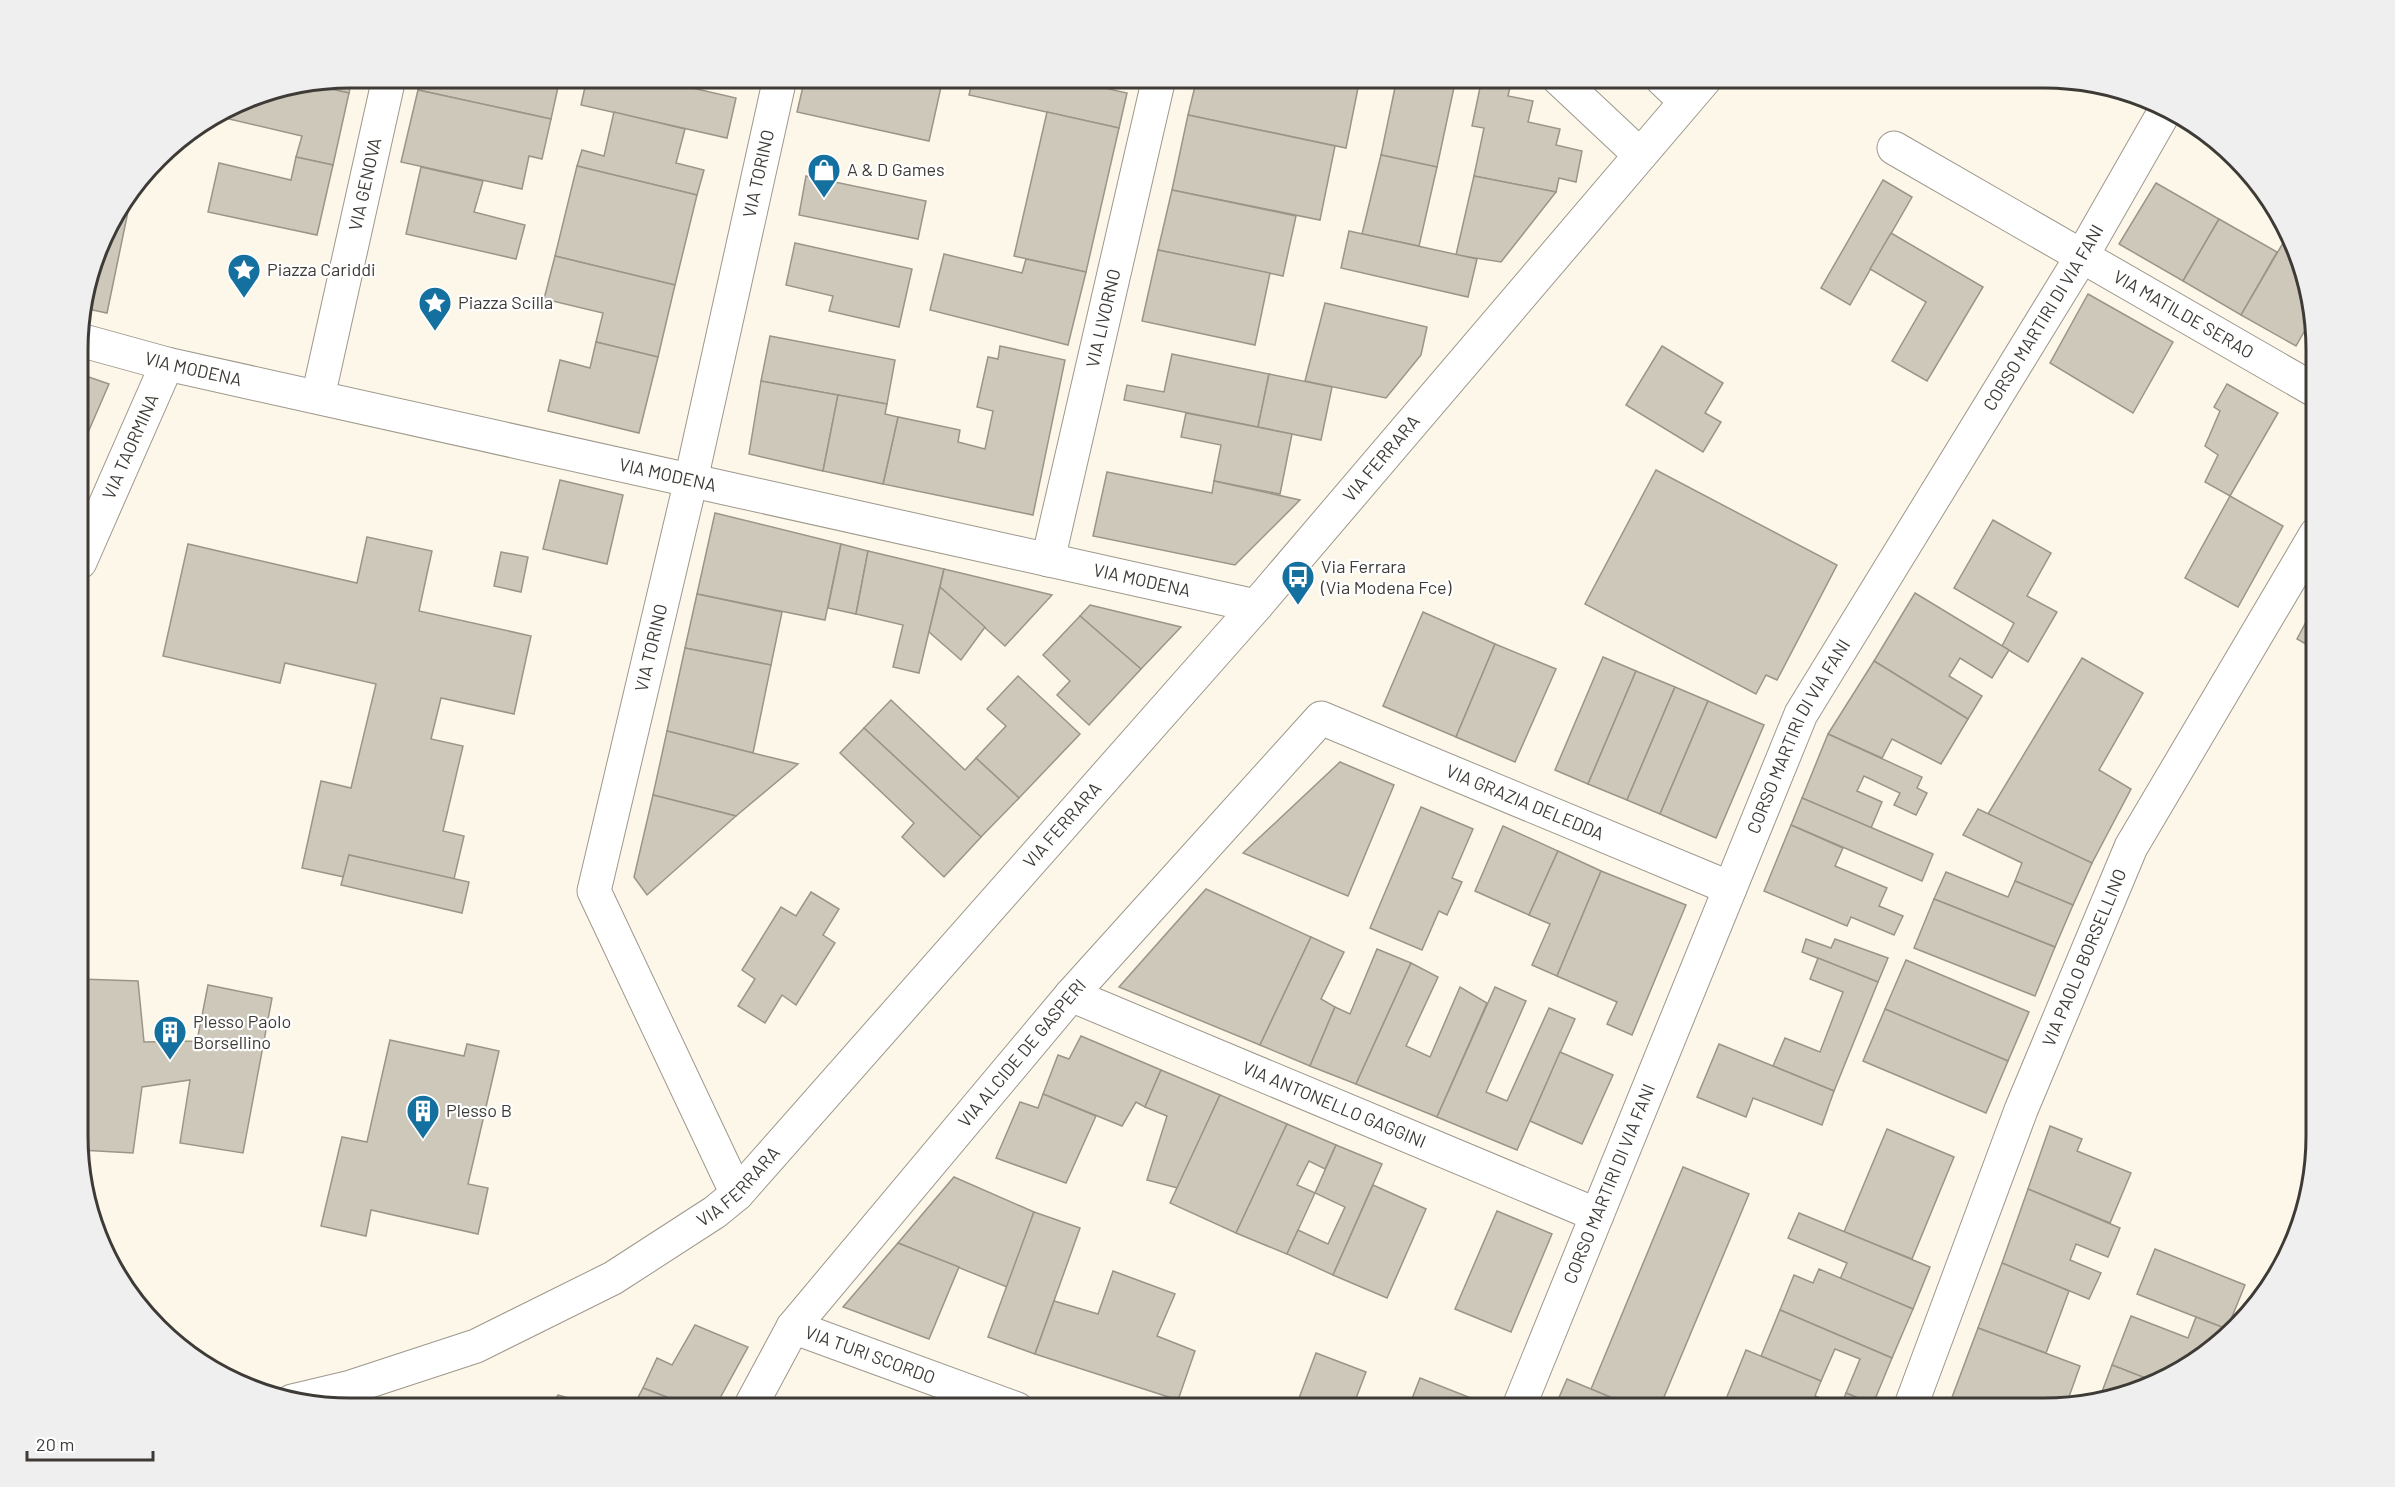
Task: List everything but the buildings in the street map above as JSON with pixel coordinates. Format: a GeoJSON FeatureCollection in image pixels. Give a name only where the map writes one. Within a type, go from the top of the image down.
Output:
{"type":"FeatureCollection","features":[{"type":"Feature","properties":{"kind":"street","name":"VIA GENOVA"},"geometry":{"type":"LineString","coordinates":[[318,397],[387,88]]}},
{"type":"Feature","properties":{"kind":"street","name":"VIA TORINO"},"geometry":{"type":"LineString","coordinates":[[737,1194],[594,891],[691,480],[778,88]]}},
{"type":"Feature","properties":{"kind":"street","name":"VIA LIVORNO"},"geometry":{"type":"LineString","coordinates":[[1048,560],[1157,88]]}},
{"type":"Feature","properties":{"kind":"street"},"geometry":{"type":"LineString","coordinates":[[1569,88],[1639,154]]}},
{"type":"Feature","properties":{"kind":"street","name":"VIA FERRARA"},"geometry":{"type":"LineString","coordinates":[[314,1396],[351,1387],[476,1346],[613,1278],[715,1212],[737,1194],[1256,606],[1639,154],[1696,90]]}},
{"type":"Feature","properties":{"kind":"street","name":"CORSO MARTIRI DI VIA FANI"},"geometry":{"type":"LineString","coordinates":[[1522,1399],[1801,714],[2082,256],[2162,117]]}},
{"type":"Feature","properties":{"kind":"street","name":"VIA MATILDE SERAO"},"geometry":{"type":"LineString","coordinates":[[1894,148],[2306,385]]}},
{"type":"Feature","properties":{"kind":"street","name":"VIA MODENA"},"geometry":{"type":"LineString","coordinates":[[88,342],[167,364],[1256,606]]}},
{"type":"Feature","properties":{"kind":"street","name":"VIA TAORMINA"},"geometry":{"type":"LineString","coordinates":[[88,544],[167,364]]}},
{"type":"Feature","properties":{"kind":"street","name":"VIA PAOLO BORSELLINO"},"geometry":{"type":"LineString","coordinates":[[1913,1399],[2021,1110],[2131,847],[2306,551]]}},
{"type":"Feature","properties":{"kind":"street","name":"VIA GRAZIA DELEDDA"},"geometry":{"type":"LineString","coordinates":[[1321,718],[1730,888]]}},
{"type":"Feature","properties":{"kind":"street","name":"VIA ALCIDE DE GASPERI"},"geometry":{"type":"LineString","coordinates":[[754,1399],[793,1326],[1071,994],[1321,718]]}},
{"type":"Feature","properties":{"kind":"street","name":"VIA ANTONELLO GAGGINI"},"geometry":{"type":"LineString","coordinates":[[1071,994],[1597,1215]]}},
{"type":"Feature","properties":{"kind":"street","name":"VIA TURI SCORDO"},"geometry":{"type":"LineString","coordinates":[[793,1326],[990,1399]]}},
{"type":"Feature","properties":{"kind":"place","name":"A & D Games"},"geometry":{"type":"Point","coordinates":[824,199]}},
{"type":"Feature","properties":{"kind":"place","name":"Piazza Cariddi"},"geometry":{"type":"Point","coordinates":[244,299]}},
{"type":"Feature","properties":{"kind":"place","name":"Piazza Scilla"},"geometry":{"type":"Point","coordinates":[435,332]}},
{"type":"Feature","properties":{"kind":"place","name":"Via Ferrara (Via Modena Fce)"},"geometry":{"type":"Point","coordinates":[1298,606]}},
{"type":"Feature","properties":{"kind":"place","name":"Plesso Paolo Borsellino"},"geometry":{"type":"Point","coordinates":[170,1061]}},
{"type":"Feature","properties":{"kind":"place","name":"Plesso B"},"geometry":{"type":"Point","coordinates":[423,1140]}}]}
